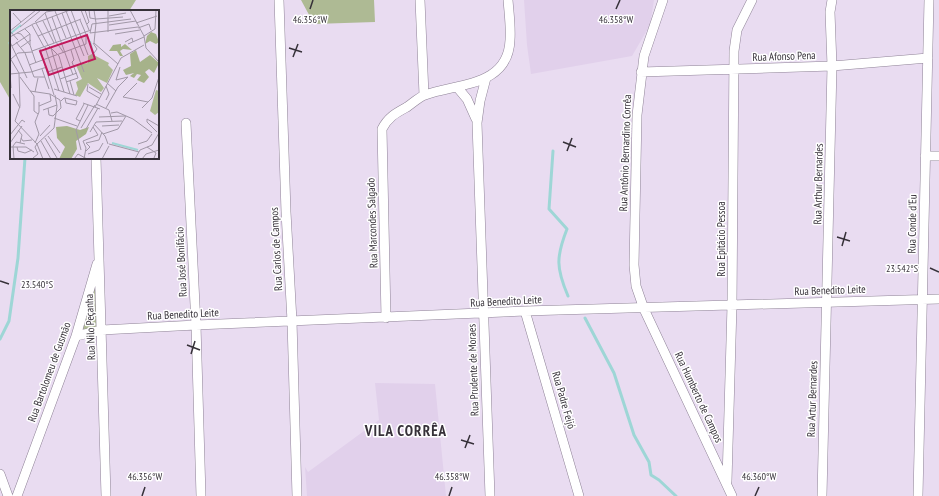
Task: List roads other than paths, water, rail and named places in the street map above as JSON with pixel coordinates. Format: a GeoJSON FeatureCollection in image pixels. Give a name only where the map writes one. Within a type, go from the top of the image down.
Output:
{"type":"FeatureCollection","features":[{"type":"Feature","properties":{"kind":"street","name":"Rua Carlos de Campos"},"geometry":{"type":"LineString","coordinates":[[279,0],[286,212],[292,321],[297,496]]}},
{"type":"Feature","properties":{"kind":"street"},"geometry":{"type":"LineString","coordinates":[[420,0],[424,95],[457,88],[486,78],[497,71],[505,62],[509,51],[510,40],[508,0]]}},
{"type":"Feature","properties":{"kind":"street","name":"Rua Antônio Bernardino Corrêa"},"geometry":{"type":"LineString","coordinates":[[644,309],[636,286],[634,265],[638,115],[641,72],[648,42],[663,0]]}},
{"type":"Feature","properties":{"kind":"street","name":"Rua Epitácio Pessoa"},"geometry":{"type":"LineString","coordinates":[[727,483],[732,306],[734,70],[737,30],[752,0]]}},
{"type":"Feature","properties":{"kind":"street","name":"Rua Arthur Bernardes"},"geometry":{"type":"LineString","coordinates":[[827,302],[832,66],[830,12],[832,0]]}},
{"type":"Feature","properties":{"kind":"street","name":"Rua Conde d'Eu"},"geometry":{"type":"LineString","coordinates":[[918,496],[929,0]]}},
{"type":"Feature","properties":{"kind":"street","name":"Rua Afonso Pena"},"geometry":{"type":"LineString","coordinates":[[641,72],[832,66],[928,58]]}},
{"type":"Feature","properties":{"kind":"street","name":"Rua Prudente de Moraes"},"geometry":{"type":"LineString","coordinates":[[486,78],[480,101],[478,123],[490,496]]}},
{"type":"Feature","properties":{"kind":"street","name":"Rua Prudente de Moraes"},"geometry":{"type":"LineString","coordinates":[[457,88],[467,99],[478,123]]}},
{"type":"Feature","properties":{"kind":"street","name":"Rua Marcondes Salgado"},"geometry":{"type":"LineString","coordinates":[[386,318],[382,129],[387,120],[393,115],[424,95]]}},
{"type":"Feature","properties":{"kind":"street","name":"Rua José Bonifácio"},"geometry":{"type":"LineString","coordinates":[[186,123],[196,325],[201,496]]}},
{"type":"Feature","properties":{"kind":"street"},"geometry":{"type":"LineString","coordinates":[[925,156],[939,156]]}},
{"type":"Feature","properties":{"kind":"street","name":"Rua Nilo Peçanha"},"geometry":{"type":"LineString","coordinates":[[96,159],[106,496]]}},
{"type":"Feature","properties":{"kind":"street","name":"Rua Bartolomeu de Gusmão"},"geometry":{"type":"LineString","coordinates":[[17,496],[76,336],[100,255]]}},
{"type":"Feature","properties":{"kind":"street","name":"Rua Benedito Leite"},"geometry":{"type":"LineString","coordinates":[[76,336],[102,330],[196,325],[526,311],[644,309],[939,299]]}},
{"type":"Feature","properties":{"kind":"street","name":"Rua Artur Bernardes"},"geometry":{"type":"LineString","coordinates":[[822,496],[827,302]]}},
{"type":"Feature","properties":{"kind":"street","name":"Rua Humberto de Campos"},"geometry":{"type":"LineString","coordinates":[[644,309],[732,496]]}},
{"type":"Feature","properties":{"kind":"street","name":"Rua Padre Feijó"},"geometry":{"type":"LineString","coordinates":[[526,311],[579,496]]}},
{"type":"Feature","properties":{"kind":"street"},"geometry":{"type":"LineString","coordinates":[[0,474],[8,496]]}},
{"type":"Feature","properties":{"kind":"waterway"},"geometry":{"type":"LineString","coordinates":[[553,151],[549,209],[567,229],[559,255],[559,262],[561,278],[568,296]]}},
{"type":"Feature","properties":{"kind":"waterway"},"geometry":{"type":"LineString","coordinates":[[0,339],[9,321],[18,258],[25,159]]}},
{"type":"Feature","properties":{"kind":"waterway"},"geometry":{"type":"LineString","coordinates":[[585,318],[614,373],[634,435],[649,462],[651,475],[659,480],[676,496]]}},
{"type":"Feature","properties":{"kind":"district","name":"VILA CORRÊA"},"geometry":{"type":"Point","coordinates":[406,431]}}]}
